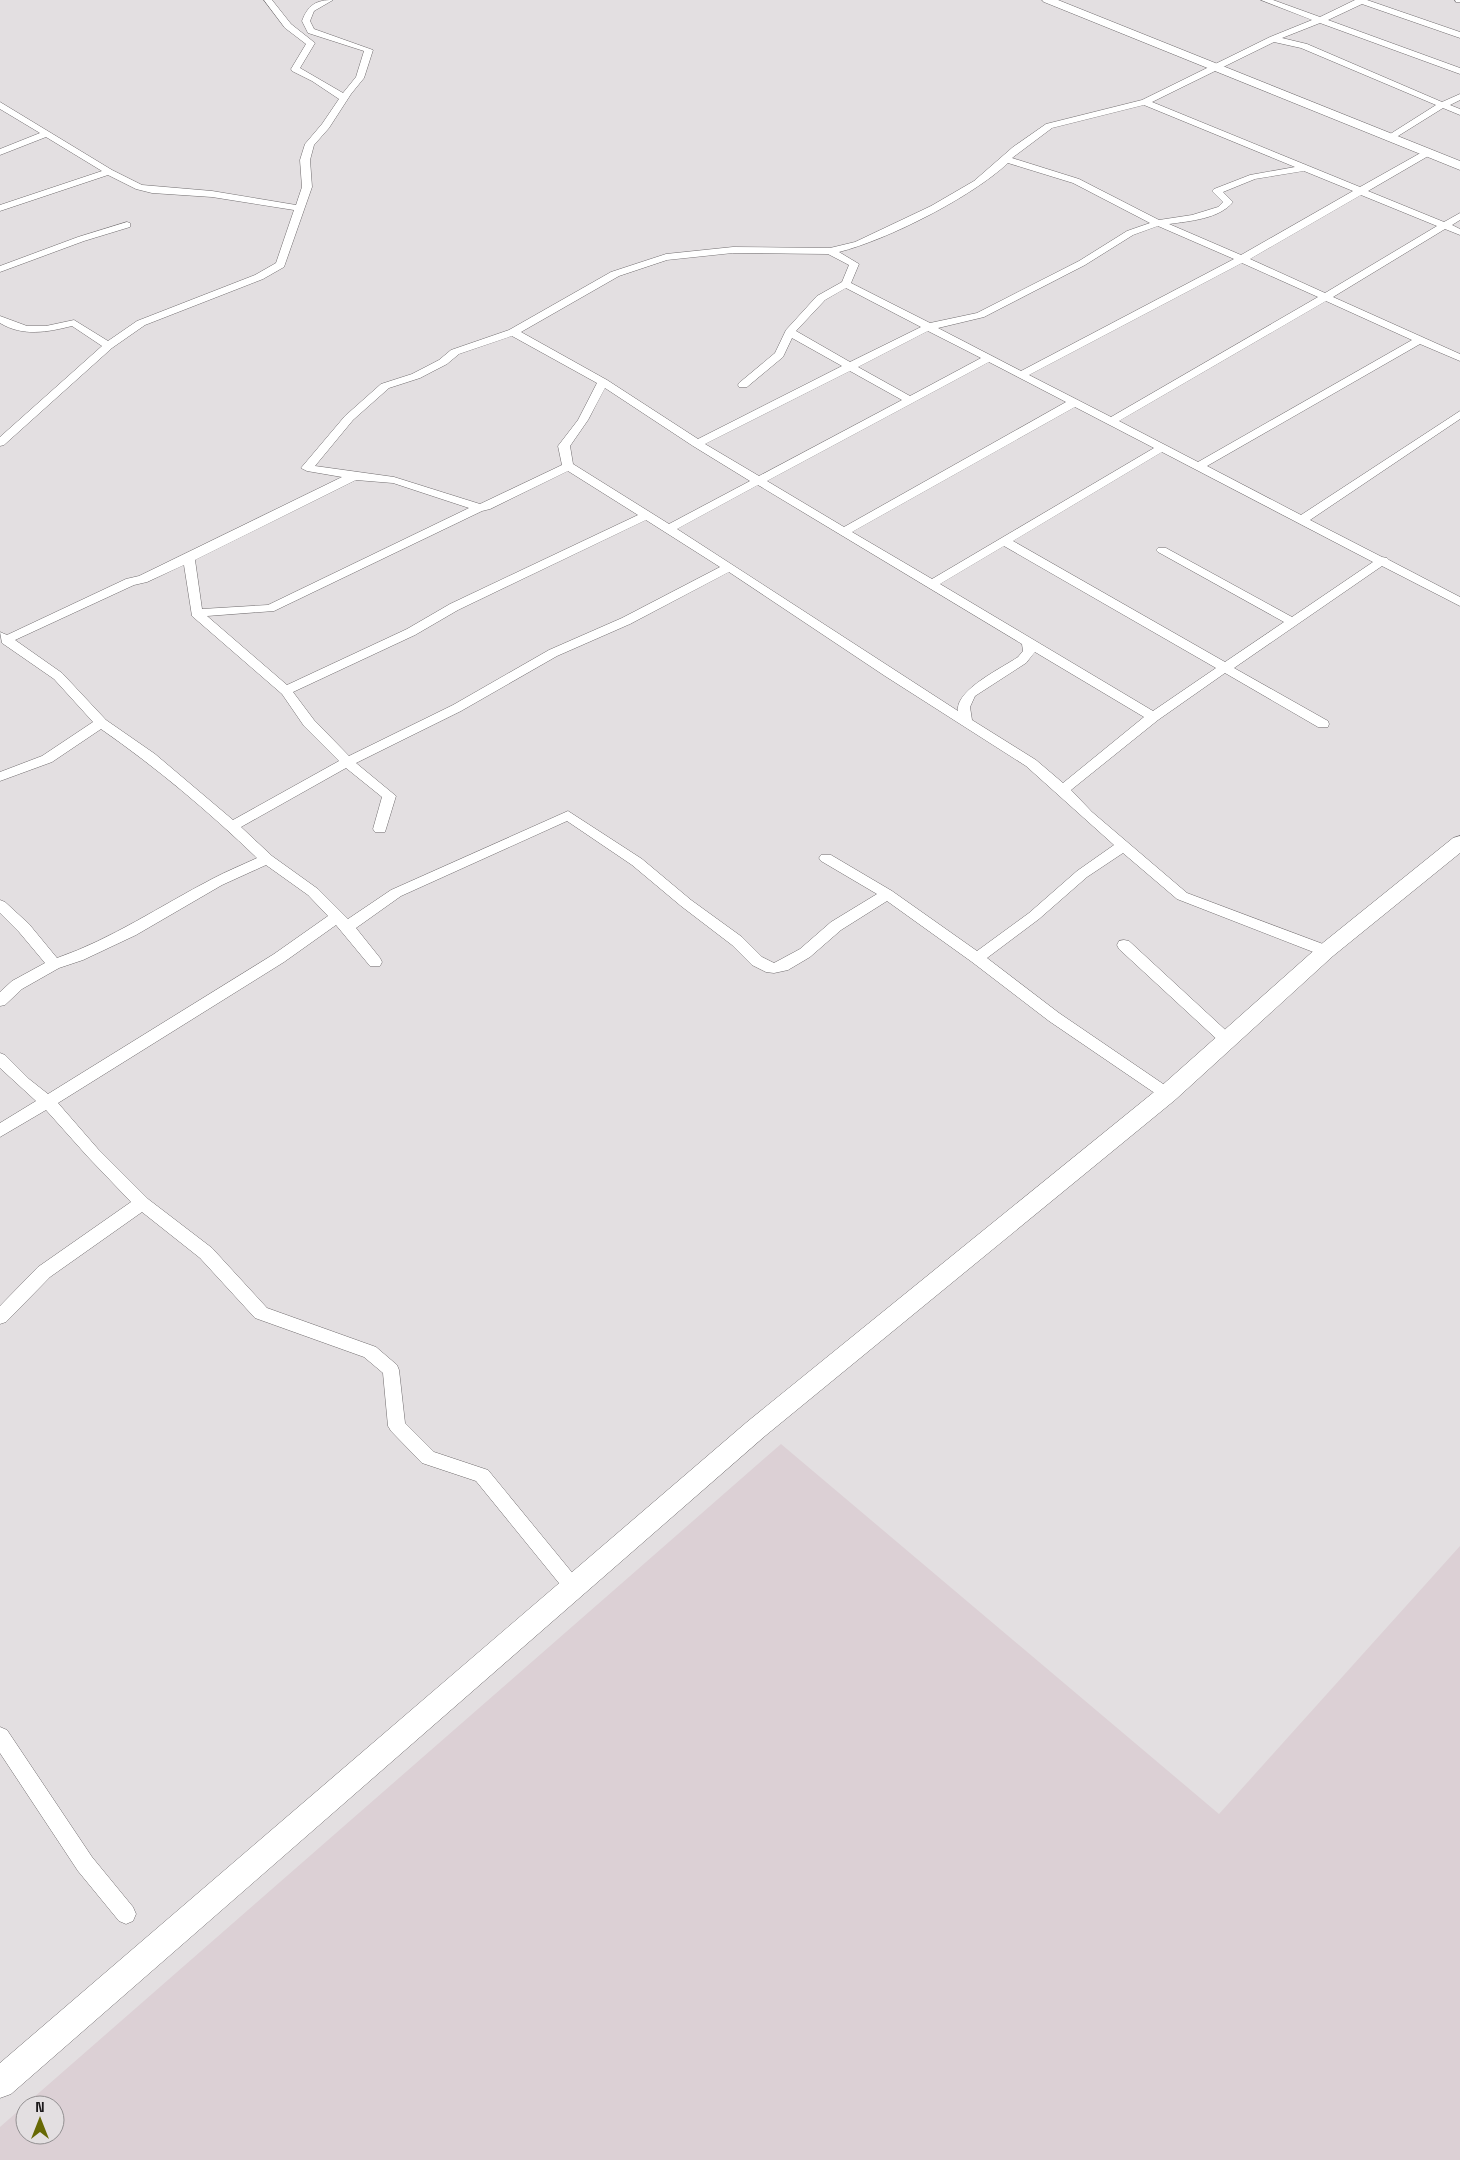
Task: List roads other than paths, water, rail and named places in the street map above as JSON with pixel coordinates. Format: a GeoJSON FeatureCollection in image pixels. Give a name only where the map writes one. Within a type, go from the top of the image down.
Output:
{"type":"FeatureCollection","features":[{"type":"Feature","properties":{"kind":"street"},"geometry":{"type":"LineString","coordinates":[[268,0],[288,26],[311,43],[295,69],[315,79],[344,98]]}},
{"type":"Feature","properties":{"kind":"street"},"geometry":{"type":"LineString","coordinates":[[0,443],[108,346],[140,323],[259,277],[280,265],[307,187],[304,160],[310,144],[326,126],[360,78],[370,50],[310,31],[306,21],[310,10],[329,0]]}},
{"type":"Feature","properties":{"kind":"street"},"geometry":{"type":"LineString","coordinates":[[1048,0],[1460,166]]}},
{"type":"Feature","properties":{"kind":"street"},"geometry":{"type":"LineString","coordinates":[[1265,0],[1460,72]]}},
{"type":"Feature","properties":{"kind":"street"},"geometry":{"type":"LineString","coordinates":[[479,508],[394,480],[354,476],[307,468],[349,418],[385,386],[416,376],[442,362],[455,352],[513,332],[616,274],[666,257],[733,250],[830,251],[858,244],[934,208],[977,183],[1016,149],[1049,126],[1145,102],[1273,39],[1361,0],[1460,35]]}},
{"type":"Feature","properties":{"kind":"street"},"geometry":{"type":"LineString","coordinates":[[1273,39],[1304,46],[1460,112]]}},
{"type":"Feature","properties":{"kind":"street"},"geometry":{"type":"LineString","coordinates":[[1390,138],[1460,97]]}},
{"type":"Feature","properties":{"kind":"street"},"geometry":{"type":"LineString","coordinates":[[1145,102],[1460,232]]}},
{"type":"Feature","properties":{"kind":"street"},"geometry":{"type":"LineString","coordinates":[[0,105],[109,172],[139,187],[152,190],[212,194],[300,208]]}},
{"type":"Feature","properties":{"kind":"street"},"geometry":{"type":"LineString","coordinates":[[0,152],[46,134]]}},
{"type":"Feature","properties":{"kind":"street"},"geometry":{"type":"LineString","coordinates":[[1022,374],[1242,259],[1427,152]]}},
{"type":"Feature","properties":{"kind":"street"},"geometry":{"type":"LineString","coordinates":[[1006,159],[1076,181],[1158,224],[1242,259],[1460,358]]}},
{"type":"Feature","properties":{"kind":"street"},"geometry":{"type":"LineString","coordinates":[[697,444],[928,327],[980,316],[1082,263],[1130,233],[1158,224],[1194,218],[1221,209],[1228,202],[1217,191],[1253,177],[1306,168]]}},
{"type":"Feature","properties":{"kind":"street"},"geometry":{"type":"LineString","coordinates":[[0,208],[109,172]]}},
{"type":"Feature","properties":{"kind":"street"},"geometry":{"type":"LineString","coordinates":[[1112,421],[1326,298],[1460,216]]}},
{"type":"Feature","properties":{"kind":"street"},"geometry":{"type":"LineString","coordinates":[[0,269],[66,244],[127,225]]}},
{"type":"Feature","properties":{"kind":"street"},"geometry":{"type":"LineString","coordinates":[[743,385],[779,354],[790,332],[821,298],[846,284],[854,264],[830,251]]}},
{"type":"Feature","properties":{"kind":"street"},"geometry":{"type":"LineString","coordinates":[[846,284],[1383,560],[1460,602]]}},
{"type":"Feature","properties":{"kind":"street"},"geometry":{"type":"LineString","coordinates":[[0,319],[18,327],[39,331],[74,323],[108,346]]}},
{"type":"Feature","properties":{"kind":"street"},"geometry":{"type":"LineString","coordinates":[[513,332],[603,382],[697,444],[1153,717]]}},
{"type":"Feature","properties":{"kind":"street"},"geometry":{"type":"LineString","coordinates":[[790,332],[909,400]]}},
{"type":"Feature","properties":{"kind":"street"},"geometry":{"type":"LineString","coordinates":[[1199,466],[1419,340]]}},
{"type":"Feature","properties":{"kind":"street"},"geometry":{"type":"LineString","coordinates":[[668,529],[988,358]]}},
{"type":"Feature","properties":{"kind":"street"},"geometry":{"type":"LineString","coordinates":[[603,382],[583,420],[564,446],[568,466],[729,567],[1030,763],[1063,790],[1087,815],[1182,896],[1326,951]]}},
{"type":"Feature","properties":{"kind":"street"},"geometry":{"type":"LineString","coordinates":[[844,532],[1076,402]]}},
{"type":"Feature","properties":{"kind":"street"},"geometry":{"type":"LineString","coordinates":[[1303,519],[1460,414]]}},
{"type":"Feature","properties":{"kind":"street"},"geometry":{"type":"LineString","coordinates":[[932,584],[1163,447]]}},
{"type":"Feature","properties":{"kind":"street"},"geometry":{"type":"LineString","coordinates":[[196,613],[270,608],[479,508],[486,507],[568,466]]}},
{"type":"Feature","properties":{"kind":"street"},"geometry":{"type":"LineString","coordinates":[[3,638],[189,558],[354,476]]}},
{"type":"Feature","properties":{"kind":"street"},"geometry":{"type":"LineString","coordinates":[[286,691],[411,632],[454,607],[646,515]]}},
{"type":"Feature","properties":{"kind":"street"},"geometry":{"type":"LineString","coordinates":[[1004,541],[1323,724]]}},
{"type":"Feature","properties":{"kind":"street"},"geometry":{"type":"LineString","coordinates":[[1162,550],[1293,622]]}},
{"type":"Feature","properties":{"kind":"street"},"geometry":{"type":"LineString","coordinates":[[189,558],[196,613],[286,691],[309,723],[347,762],[389,796],[388,807],[382,817],[380,830]]}},
{"type":"Feature","properties":{"kind":"street"},"geometry":{"type":"LineString","coordinates":[[1063,790],[1153,717],[1383,560]]}},
{"type":"Feature","properties":{"kind":"street"},"geometry":{"type":"LineString","coordinates":[[233,826],[347,762],[457,708],[554,653],[626,621],[729,567]]}},
{"type":"Feature","properties":{"kind":"street"},"geometry":{"type":"LineString","coordinates":[[3,638],[58,676],[101,723],[150,757],[233,826],[267,859],[313,892],[342,922],[375,962]]}},
{"type":"Feature","properties":{"kind":"street"},"geometry":{"type":"LineString","coordinates":[[966,722],[964,707],[970,694],[1022,660],[1029,652],[1028,641]]}},
{"type":"Feature","properties":{"kind":"street"},"geometry":{"type":"LineString","coordinates":[[0,776],[47,758],[101,723]]}},
{"type":"Feature","properties":{"kind":"street"},"geometry":{"type":"LineString","coordinates":[[0,767],[17,770]]}},
{"type":"Feature","properties":{"kind":"street"},"geometry":{"type":"LineString","coordinates":[[0,1131],[27,1116],[47,1101],[278,958],[342,922],[396,893],[568,816],[637,862],[686,903],[737,941],[757,962],[766,967],[783,966],[805,953],[836,926],[887,894]]}},
{"type":"Feature","properties":{"kind":"street"},"geometry":{"type":"LineString","coordinates":[[0,2083],[756,1429],[1167,1094],[1326,951],[1460,843]]}},
{"type":"Feature","properties":{"kind":"street"},"geometry":{"type":"LineString","coordinates":[[977,958],[1034,916],[1082,874],[1123,846]]}},
{"type":"Feature","properties":{"kind":"street"},"geometry":{"type":"LineString","coordinates":[[826,858],[887,894],[977,958],[1054,1017],[1167,1094]]}},
{"type":"Feature","properties":{"kind":"street"},"geometry":{"type":"LineString","coordinates":[[0,1001],[16,985],[54,964],[78,956],[131,931],[217,882],[267,859]]}},
{"type":"Feature","properties":{"kind":"street"},"geometry":{"type":"LineString","coordinates":[[0,905],[24,928],[54,964]]}},
{"type":"Feature","properties":{"kind":"street"},"geometry":{"type":"LineString","coordinates":[[1124,945],[1227,1040]]}},
{"type":"Feature","properties":{"kind":"street"},"geometry":{"type":"LineString","coordinates":[[0,1059],[24,1083],[47,1101],[93,1153],[142,1203],[206,1253],[261,1313],[370,1352],[391,1370],[397,1426],[428,1458],[482,1475],[573,1587]]}},
{"type":"Feature","properties":{"kind":"street"},"geometry":{"type":"LineString","coordinates":[[0,1317],[44,1272],[142,1203]]}},
{"type":"Feature","properties":{"kind":"street"},"geometry":{"type":"LineString","coordinates":[[0,1736],[86,1864],[126,1914]]}}]}
